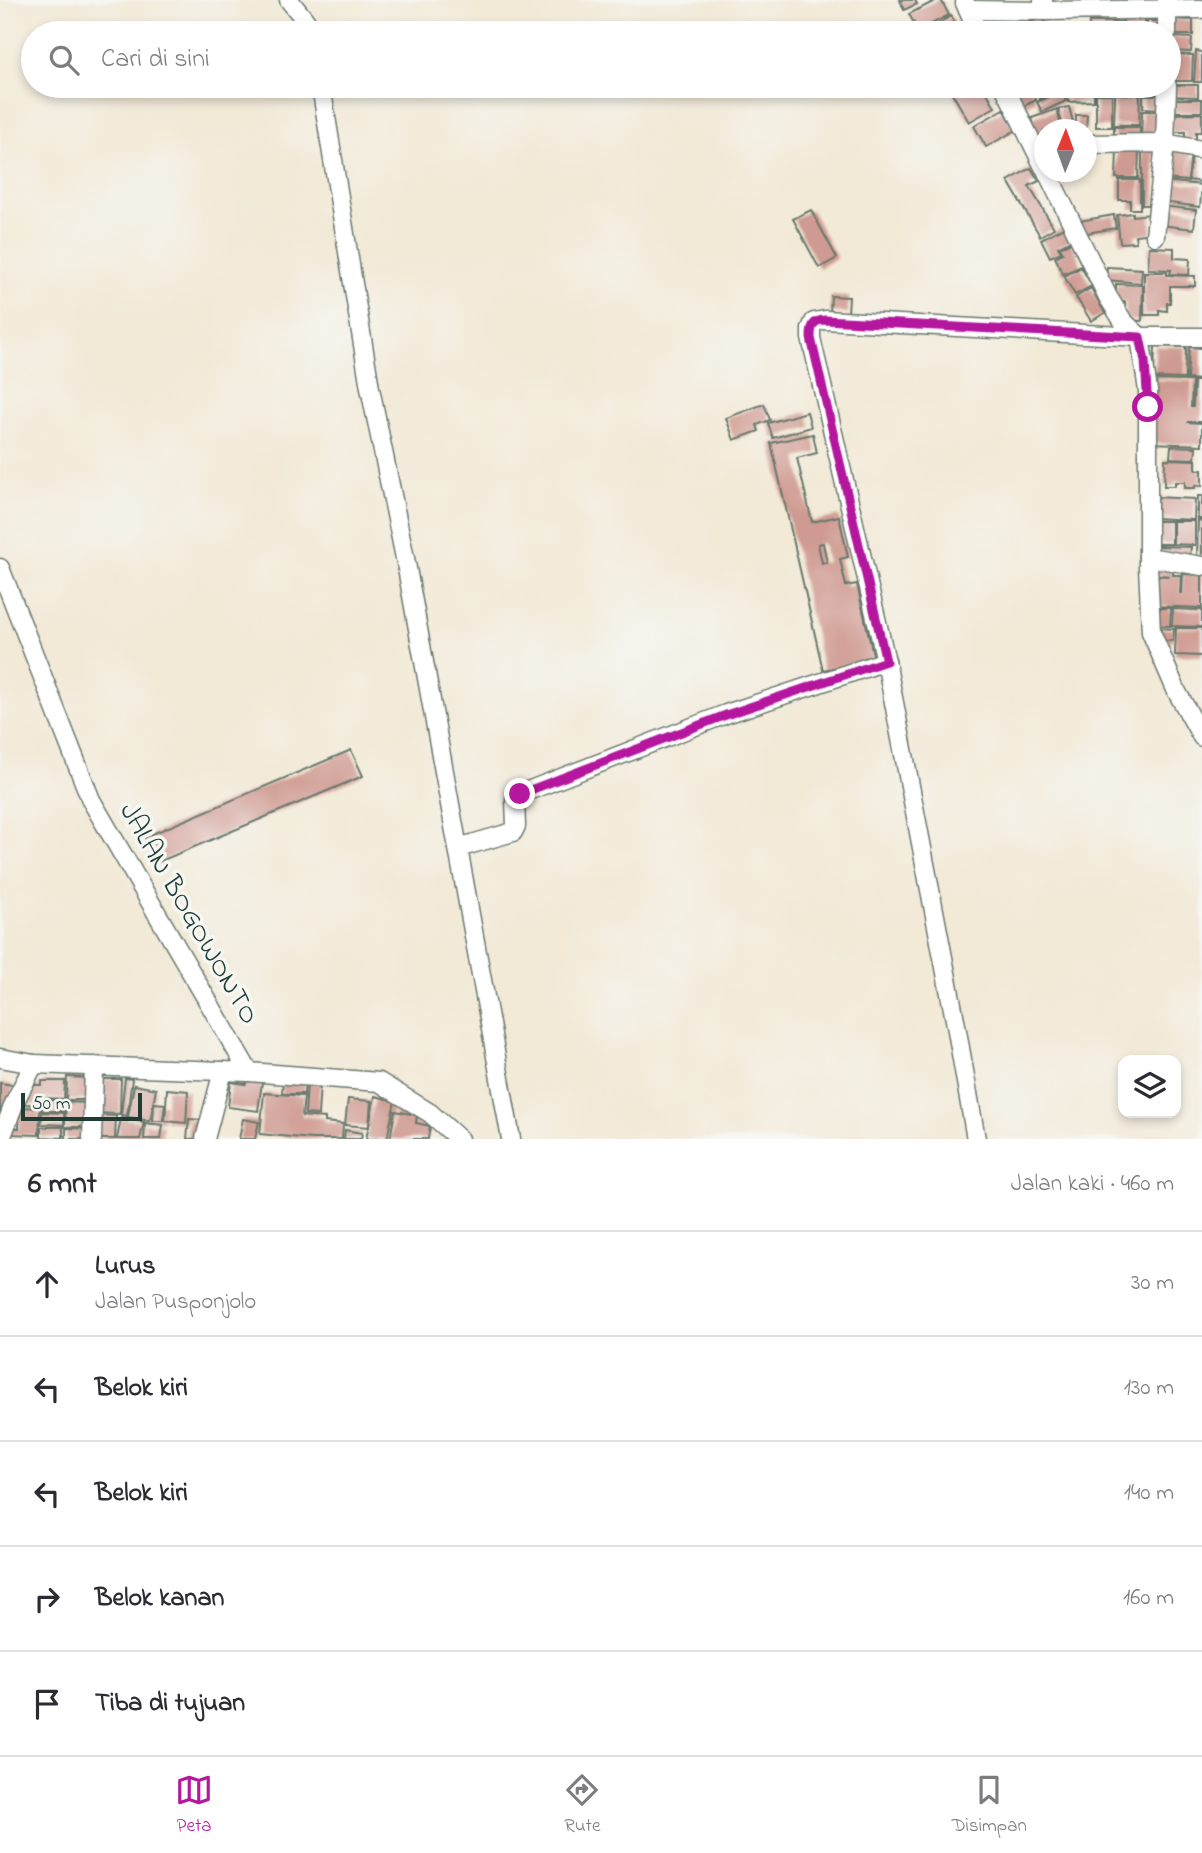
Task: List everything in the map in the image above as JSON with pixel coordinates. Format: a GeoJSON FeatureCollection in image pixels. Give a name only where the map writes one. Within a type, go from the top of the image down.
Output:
{"type":"FeatureCollection","features":[{"type":"Feature","properties":{"kind":"street"},"geometry":{"type":"LineString","coordinates":[[289,0],[306,21]]}},
{"type":"Feature","properties":{"kind":"street"},"geometry":{"type":"LineString","coordinates":[[966,5],[1167,4],[1202,9]]}},
{"type":"Feature","properties":{"kind":"street"},"geometry":{"type":"LineString","coordinates":[[323,98],[370,388],[406,563],[510,1139]]}},
{"type":"Feature","properties":{"kind":"street"},"geometry":{"type":"LineString","coordinates":[[1011,98],[1034,136]]}},
{"type":"Feature","properties":{"kind":"street"},"geometry":{"type":"LineString","coordinates":[[1155,236],[1165,143],[1167,98]]}},
{"type":"Feature","properties":{"kind":"street"},"geometry":{"type":"LineString","coordinates":[[1097,144],[1165,143],[1202,150]]}},
{"type":"Feature","properties":{"kind":"street"},"geometry":{"type":"LineString","coordinates":[[1052,182],[1108,297],[1123,321],[1140,337],[1148,391],[1151,632],[1177,692],[1202,737]]}},
{"type":"Feature","properties":{"kind":"street"},"geometry":{"type":"LineString","coordinates":[[976,1139],[886,661],[811,329],[814,323],[825,320],[1140,337],[1202,337]]}},
{"type":"Feature","properties":{"kind":"street"},"geometry":{"type":"LineString","coordinates":[[1148,557],[1202,566]]}},
{"type":"Feature","properties":{"kind":"street","name":"JALAN BOGOWONTO"},"geometry":{"type":"LineString","coordinates":[[0,568],[91,800],[249,1072]]}},
{"type":"Feature","properties":{"kind":"street"},"geometry":{"type":"LineString","coordinates":[[458,848],[513,832],[516,826],[515,799],[520,794],[726,715],[886,661]]}},
{"type":"Feature","properties":{"kind":"street"},"geometry":{"type":"LineString","coordinates":[[0,1058],[34,1064],[249,1072],[379,1082],[430,1113],[459,1139]]}},
{"type":"Feature","properties":{"kind":"street"},"geometry":{"type":"LineString","coordinates":[[1,1139],[15,1101],[34,1064]]}},
{"type":"Feature","properties":{"kind":"street"},"geometry":{"type":"LineString","coordinates":[[92,1139],[94,1066]]}},
{"type":"Feature","properties":{"kind":"street"},"geometry":{"type":"LineString","coordinates":[[205,1139],[223,1071]]}},
{"type":"Feature","properties":{"kind":"building"},"geometry":{"type":"Polygon","coordinates":[[[900,0],[915,0],[917,4],[904,10],[900,0]]]}},
{"type":"Feature","properties":{"kind":"building"},"geometry":{"type":"Polygon","coordinates":[[[941,0],[949,15],[937,21],[913,21],[909,14],[941,0]]]}},
{"type":"Feature","properties":{"kind":"building"},"geometry":{"type":"Polygon","coordinates":[[[1026,16],[1028,21],[1015,21],[1026,16]]]}},
{"type":"Feature","properties":{"kind":"building"},"geometry":{"type":"Polygon","coordinates":[[[1123,19],[1145,19],[1145,21],[1123,19]]]}},
{"type":"Feature","properties":{"kind":"building"},"geometry":{"type":"Polygon","coordinates":[[[1193,20],[1193,35],[1181,35],[1181,21],[1169,21],[1193,20]]]}},
{"type":"Feature","properties":{"kind":"building"},"geometry":{"type":"Polygon","coordinates":[[[1181,38],[1192,38],[1191,52],[1181,52],[1181,38]]]}},
{"type":"Feature","properties":{"kind":"building"},"geometry":{"type":"Polygon","coordinates":[[[1196,51],[1202,52],[1202,82],[1194,82],[1196,51]]]}},
{"type":"Feature","properties":{"kind":"building"},"geometry":{"type":"Polygon","coordinates":[[[1181,54],[1193,55],[1192,81],[1181,81],[1181,54]]]}},
{"type":"Feature","properties":{"kind":"building"},"geometry":{"type":"Polygon","coordinates":[[[1181,85],[1198,85],[1198,97],[1181,96],[1181,85]]]}},
{"type":"Feature","properties":{"kind":"building"},"geometry":{"type":"Polygon","coordinates":[[[955,98],[990,98],[995,107],[969,122],[955,98]]]}},
{"type":"Feature","properties":{"kind":"building"},"geometry":{"type":"Polygon","coordinates":[[[1015,98],[1035,98],[1036,100],[1020,108],[1015,98]]]}},
{"type":"Feature","properties":{"kind":"building"},"geometry":{"type":"Polygon","coordinates":[[[1046,98],[1064,98],[1066,101],[1042,112],[1037,102],[1046,98]]]}},
{"type":"Feature","properties":{"kind":"building"},"geometry":{"type":"Polygon","coordinates":[[[1068,98],[1094,98],[1094,101],[1068,102],[1068,98]]]}},
{"type":"Feature","properties":{"kind":"building"},"geometry":{"type":"Polygon","coordinates":[[[1096,98],[1112,98],[1112,127],[1097,127],[1096,98]]]}},
{"type":"Feature","properties":{"kind":"building"},"geometry":{"type":"Polygon","coordinates":[[[1115,98],[1140,98],[1139,125],[1114,125],[1115,98]]]}},
{"type":"Feature","properties":{"kind":"building"},"geometry":{"type":"Polygon","coordinates":[[[1143,98],[1163,98],[1163,109],[1143,108],[1143,98]]]}},
{"type":"Feature","properties":{"kind":"building"},"geometry":{"type":"Polygon","coordinates":[[[1172,99],[1202,99],[1202,112],[1172,112],[1172,99]]]}},
{"type":"Feature","properties":{"kind":"building"},"geometry":{"type":"Polygon","coordinates":[[[1069,107],[1072,119],[1061,119],[1058,109],[1069,107]]]}},
{"type":"Feature","properties":{"kind":"building"},"geometry":{"type":"Polygon","coordinates":[[[1004,109],[1016,130],[986,147],[974,126],[1004,109]]]}},
{"type":"Feature","properties":{"kind":"building"},"geometry":{"type":"Polygon","coordinates":[[[1057,109],[1059,119],[1034,119],[1034,126],[1032,118],[1057,109]]]}},
{"type":"Feature","properties":{"kind":"building"},"geometry":{"type":"Polygon","coordinates":[[[1142,111],[1159,111],[1159,141],[1141,140],[1142,111]]]}},
{"type":"Feature","properties":{"kind":"building"},"geometry":{"type":"Polygon","coordinates":[[[1202,113],[1202,132],[1196,132],[1196,139],[1185,139],[1185,132],[1171,132],[1171,114],[1202,113]]]}},
{"type":"Feature","properties":{"kind":"building"},"geometry":{"type":"Polygon","coordinates":[[[1076,115],[1087,115],[1087,119],[1076,119],[1076,115]]]}},
{"type":"Feature","properties":{"kind":"building"},"geometry":{"type":"Polygon","coordinates":[[[1114,127],[1140,127],[1140,141],[1114,141],[1114,127]]]}},
{"type":"Feature","properties":{"kind":"building"},"geometry":{"type":"Polygon","coordinates":[[[1117,149],[1139,150],[1138,178],[1116,178],[1117,149]]]}},
{"type":"Feature","properties":{"kind":"building"},"geometry":{"type":"Polygon","coordinates":[[[1142,150],[1154,150],[1155,205],[1142,205],[1142,150]]]}},
{"type":"Feature","properties":{"kind":"building"},"geometry":{"type":"Polygon","coordinates":[[[1168,150],[1191,153],[1188,181],[1165,179],[1168,150]]]}},
{"type":"Feature","properties":{"kind":"building"},"geometry":{"type":"Polygon","coordinates":[[[1192,157],[1202,158],[1202,182],[1188,180],[1192,157]]]}},
{"type":"Feature","properties":{"kind":"building"},"geometry":{"type":"Polygon","coordinates":[[[1031,168],[1034,182],[1037,182],[1029,186],[1054,228],[1040,236],[1008,181],[1031,168]]]}},
{"type":"Feature","properties":{"kind":"building"},"geometry":{"type":"Polygon","coordinates":[[[1119,180],[1140,180],[1140,209],[1130,209],[1130,200],[1119,200],[1119,180]]]}},
{"type":"Feature","properties":{"kind":"building"},"geometry":{"type":"Polygon","coordinates":[[[1164,181],[1202,185],[1200,207],[1162,202],[1164,181]]]}},
{"type":"Feature","properties":{"kind":"building"},"geometry":{"type":"Polygon","coordinates":[[[1162,206],[1196,210],[1194,229],[1160,225],[1162,206]]]}},
{"type":"Feature","properties":{"kind":"building"},"geometry":{"type":"Polygon","coordinates":[[[811,210],[837,258],[819,268],[793,219],[811,210]]]}},
{"type":"Feature","properties":{"kind":"building"},"geometry":{"type":"Polygon","coordinates":[[[1133,213],[1133,216],[1150,214],[1152,233],[1135,235],[1136,242],[1120,243],[1117,215],[1133,213]]]}},
{"type":"Feature","properties":{"kind":"building"},"geometry":{"type":"Polygon","coordinates":[[[1114,215],[1116,228],[1081,234],[1079,221],[1114,215]]]}},
{"type":"Feature","properties":{"kind":"building"},"geometry":{"type":"Polygon","coordinates":[[[1064,227],[1071,240],[1058,247],[1061,252],[1050,257],[1041,239],[1064,227]]]}},
{"type":"Feature","properties":{"kind":"building"},"geometry":{"type":"Polygon","coordinates":[[[1071,242],[1082,266],[1063,274],[1055,257],[1063,253],[1060,247],[1071,242]]]}},
{"type":"Feature","properties":{"kind":"building"},"geometry":{"type":"Polygon","coordinates":[[[1149,247],[1174,248],[1174,258],[1190,259],[1189,275],[1170,274],[1171,270],[1148,269],[1149,247]]]}},
{"type":"Feature","properties":{"kind":"building"},"geometry":{"type":"Polygon","coordinates":[[[1081,267],[1092,286],[1075,295],[1064,276],[1081,267]]]}},
{"type":"Feature","properties":{"kind":"building"},"geometry":{"type":"Polygon","coordinates":[[[1107,267],[1142,269],[1141,283],[1106,280],[1107,267]]]}},
{"type":"Feature","properties":{"kind":"building"},"geometry":{"type":"Polygon","coordinates":[[[1144,272],[1195,276],[1195,286],[1170,286],[1167,311],[1159,310],[1159,315],[1144,315],[1144,272]]]}},
{"type":"Feature","properties":{"kind":"building"},"geometry":{"type":"Polygon","coordinates":[[[1116,284],[1143,285],[1142,321],[1125,320],[1125,302],[1116,302],[1116,284]]]}},
{"type":"Feature","properties":{"kind":"building"},"geometry":{"type":"Polygon","coordinates":[[[1091,288],[1105,313],[1091,321],[1076,297],[1091,288]]]}},
{"type":"Feature","properties":{"kind":"building"},"geometry":{"type":"Polygon","coordinates":[[[831,296],[849,297],[848,313],[830,312],[831,296]]]}},
{"type":"Feature","properties":{"kind":"building"},"geometry":{"type":"Polygon","coordinates":[[[1155,346],[1186,347],[1185,379],[1154,378],[1155,346]]]}},
{"type":"Feature","properties":{"kind":"building"},"geometry":{"type":"Polygon","coordinates":[[[1189,347],[1202,348],[1202,380],[1187,379],[1189,347]]]}},
{"type":"Feature","properties":{"kind":"building"},"geometry":{"type":"Polygon","coordinates":[[[1153,380],[1192,381],[1191,407],[1194,381],[1202,381],[1202,422],[1187,422],[1202,423],[1202,445],[1152,443],[1153,406],[1161,405],[1152,405],[1153,380]]]}},
{"type":"Feature","properties":{"kind":"building"},"geometry":{"type":"Polygon","coordinates":[[[764,404],[770,420],[757,425],[759,431],[734,440],[726,418],[764,404]]]}},
{"type":"Feature","properties":{"kind":"building"},"geometry":{"type":"Polygon","coordinates":[[[807,412],[811,427],[773,438],[768,423],[807,412]]]}},
{"type":"Feature","properties":{"kind":"building"},"geometry":{"type":"Polygon","coordinates":[[[813,434],[817,453],[797,458],[812,522],[839,516],[848,557],[840,559],[846,586],[857,584],[874,659],[823,670],[771,443],[813,434]],[[823,543],[818,544],[822,563],[827,562],[823,543]]]}},
{"type":"Feature","properties":{"kind":"building"},"geometry":{"type":"Polygon","coordinates":[[[1171,446],[1196,447],[1195,459],[1170,458],[1171,446]]]}},
{"type":"Feature","properties":{"kind":"building"},"geometry":{"type":"Polygon","coordinates":[[[1165,459],[1196,460],[1196,470],[1202,470],[1202,486],[1185,488],[1185,482],[1175,482],[1175,486],[1164,486],[1165,459]]]}},
{"type":"Feature","properties":{"kind":"building"},"geometry":{"type":"Polygon","coordinates":[[[1198,496],[1202,496],[1202,519],[1198,519],[1198,496]]]}},
{"type":"Feature","properties":{"kind":"building"},"geometry":{"type":"Polygon","coordinates":[[[1154,497],[1195,499],[1194,520],[1153,518],[1154,497]]]}},
{"type":"Feature","properties":{"kind":"building"},"geometry":{"type":"Polygon","coordinates":[[[1198,520],[1202,521],[1202,556],[1197,556],[1198,520]]]}},
{"type":"Feature","properties":{"kind":"building"},"geometry":{"type":"Polygon","coordinates":[[[1153,521],[1172,521],[1172,544],[1152,544],[1153,521]]]}},
{"type":"Feature","properties":{"kind":"building"},"geometry":{"type":"Polygon","coordinates":[[[1173,521],[1195,521],[1195,545],[1173,544],[1173,521]]]}},
{"type":"Feature","properties":{"kind":"building"},"geometry":{"type":"Polygon","coordinates":[[[1158,546],[1191,547],[1190,557],[1158,556],[1158,546]]]}},
{"type":"Feature","properties":{"kind":"building"},"geometry":{"type":"Polygon","coordinates":[[[1151,562],[1174,563],[1173,575],[1181,575],[1180,593],[1183,574],[1202,575],[1202,608],[1150,606],[1151,575],[1169,576],[1151,574],[1151,562]]]}},
{"type":"Feature","properties":{"kind":"building"},"geometry":{"type":"Polygon","coordinates":[[[1151,608],[1171,608],[1170,626],[1151,625],[1151,608]]]}},
{"type":"Feature","properties":{"kind":"building"},"geometry":{"type":"Polygon","coordinates":[[[1173,609],[1202,610],[1202,627],[1172,626],[1173,609]]]}},
{"type":"Feature","properties":{"kind":"building"},"geometry":{"type":"Polygon","coordinates":[[[1156,628],[1174,629],[1173,641],[1155,640],[1156,628]]]}},
{"type":"Feature","properties":{"kind":"building"},"geometry":{"type":"Polygon","coordinates":[[[1176,628],[1202,628],[1202,656],[1175,655],[1176,628]]]}},
{"type":"Feature","properties":{"kind":"building"},"geometry":{"type":"Polygon","coordinates":[[[351,750],[363,776],[156,863],[145,837],[351,750]]]}},
{"type":"Feature","properties":{"kind":"building"},"geometry":{"type":"Polygon","coordinates":[[[67,1077],[89,1078],[89,1100],[66,1100],[67,1077]]]}},
{"type":"Feature","properties":{"kind":"building"},"geometry":{"type":"Polygon","coordinates":[[[125,1078],[132,1079],[127,1116],[121,1115],[125,1078]]]}},
{"type":"Feature","properties":{"kind":"building"},"geometry":{"type":"Polygon","coordinates":[[[97,1079],[121,1079],[120,1114],[96,1113],[97,1079]]]}},
{"type":"Feature","properties":{"kind":"building"},"geometry":{"type":"Polygon","coordinates":[[[246,1080],[262,1082],[258,1111],[228,1107],[231,1082],[246,1084],[246,1080]]]}},
{"type":"Feature","properties":{"kind":"building"},"geometry":{"type":"Polygon","coordinates":[[[283,1080],[305,1081],[304,1094],[282,1094],[283,1080]]]}},
{"type":"Feature","properties":{"kind":"building"},"geometry":{"type":"Polygon","coordinates":[[[42,1081],[65,1081],[64,1099],[41,1098],[41,1105],[25,1104],[25,1090],[31,1085],[42,1085],[42,1081]]]}},
{"type":"Feature","properties":{"kind":"building"},"geometry":{"type":"Polygon","coordinates":[[[0,1083],[13,1085],[8,1116],[0,1115],[0,1083]]]}},
{"type":"Feature","properties":{"kind":"building"},"geometry":{"type":"Polygon","coordinates":[[[307,1083],[320,1083],[318,1115],[305,1114],[307,1083]]]}},
{"type":"Feature","properties":{"kind":"building"},"geometry":{"type":"Polygon","coordinates":[[[134,1085],[156,1089],[150,1121],[128,1117],[134,1085]]]}},
{"type":"Feature","properties":{"kind":"building"},"geometry":{"type":"Polygon","coordinates":[[[167,1089],[188,1091],[186,1123],[165,1121],[167,1089]]]}},
{"type":"Feature","properties":{"kind":"building"},"geometry":{"type":"Polygon","coordinates":[[[264,1093],[304,1096],[302,1116],[325,1118],[325,1122],[343,1124],[342,1139],[260,1134],[264,1093]]]}},
{"type":"Feature","properties":{"kind":"building"},"geometry":{"type":"Polygon","coordinates":[[[375,1096],[395,1101],[387,1139],[366,1139],[375,1096]]]}},
{"type":"Feature","properties":{"kind":"building"},"geometry":{"type":"Polygon","coordinates":[[[348,1099],[371,1101],[369,1127],[345,1125],[348,1099]]]}},
{"type":"Feature","properties":{"kind":"building"},"geometry":{"type":"Polygon","coordinates":[[[42,1100],[65,1100],[64,1111],[42,1111],[42,1100]]]}},
{"type":"Feature","properties":{"kind":"building"},"geometry":{"type":"Polygon","coordinates":[[[66,1102],[89,1103],[87,1127],[65,1127],[66,1102]]]}},
{"type":"Feature","properties":{"kind":"building"},"geometry":{"type":"Polygon","coordinates":[[[154,1103],[165,1104],[163,1121],[153,1121],[154,1103]]]}},
{"type":"Feature","properties":{"kind":"building"},"geometry":{"type":"Polygon","coordinates":[[[20,1107],[40,1108],[39,1135],[8,1134],[8,1128],[19,1128],[20,1107]]]}},
{"type":"Feature","properties":{"kind":"building"},"geometry":{"type":"Polygon","coordinates":[[[395,1111],[417,1115],[416,1123],[430,1126],[428,1139],[390,1139],[395,1111]]]}},
{"type":"Feature","properties":{"kind":"building"},"geometry":{"type":"Polygon","coordinates":[[[42,1112],[64,1113],[64,1125],[41,1124],[42,1112]]]}},
{"type":"Feature","properties":{"kind":"building"},"geometry":{"type":"Polygon","coordinates":[[[96,1115],[116,1116],[115,1139],[96,1139],[96,1115]]]}},
{"type":"Feature","properties":{"kind":"building"},"geometry":{"type":"Polygon","coordinates":[[[121,1118],[127,1119],[127,1122],[128,1119],[144,1122],[140,1139],[117,1139],[121,1118]]]}},
{"type":"Feature","properties":{"kind":"building"},"geometry":{"type":"Polygon","coordinates":[[[189,1119],[202,1120],[199,1139],[187,1139],[189,1119]]]}},
{"type":"Feature","properties":{"kind":"building"},"geometry":{"type":"Polygon","coordinates":[[[243,1119],[259,1122],[255,1139],[239,1139],[243,1119]]]}},
{"type":"Feature","properties":{"kind":"building"},"geometry":{"type":"Polygon","coordinates":[[[145,1123],[163,1125],[161,1139],[144,1139],[145,1123]]]}},
{"type":"Feature","properties":{"kind":"building"},"geometry":{"type":"Polygon","coordinates":[[[41,1127],[63,1127],[63,1138],[41,1137],[41,1127]]]}},
{"type":"Feature","properties":{"kind":"building"},"geometry":{"type":"Polygon","coordinates":[[[66,1128],[89,1129],[88,1139],[66,1139],[66,1128]]]}},
{"type":"Feature","properties":{"kind":"building"},"geometry":{"type":"Polygon","coordinates":[[[345,1130],[362,1133],[361,1139],[344,1139],[345,1130]]]}},
{"type":"Feature","properties":{"kind":"route"},"geometry":{"type":"LineString","coordinates":[[520,794],[726,715],[886,661],[811,338],[811,329],[817,321],[1140,337],[1145,361],[1148,407]]}}]}
